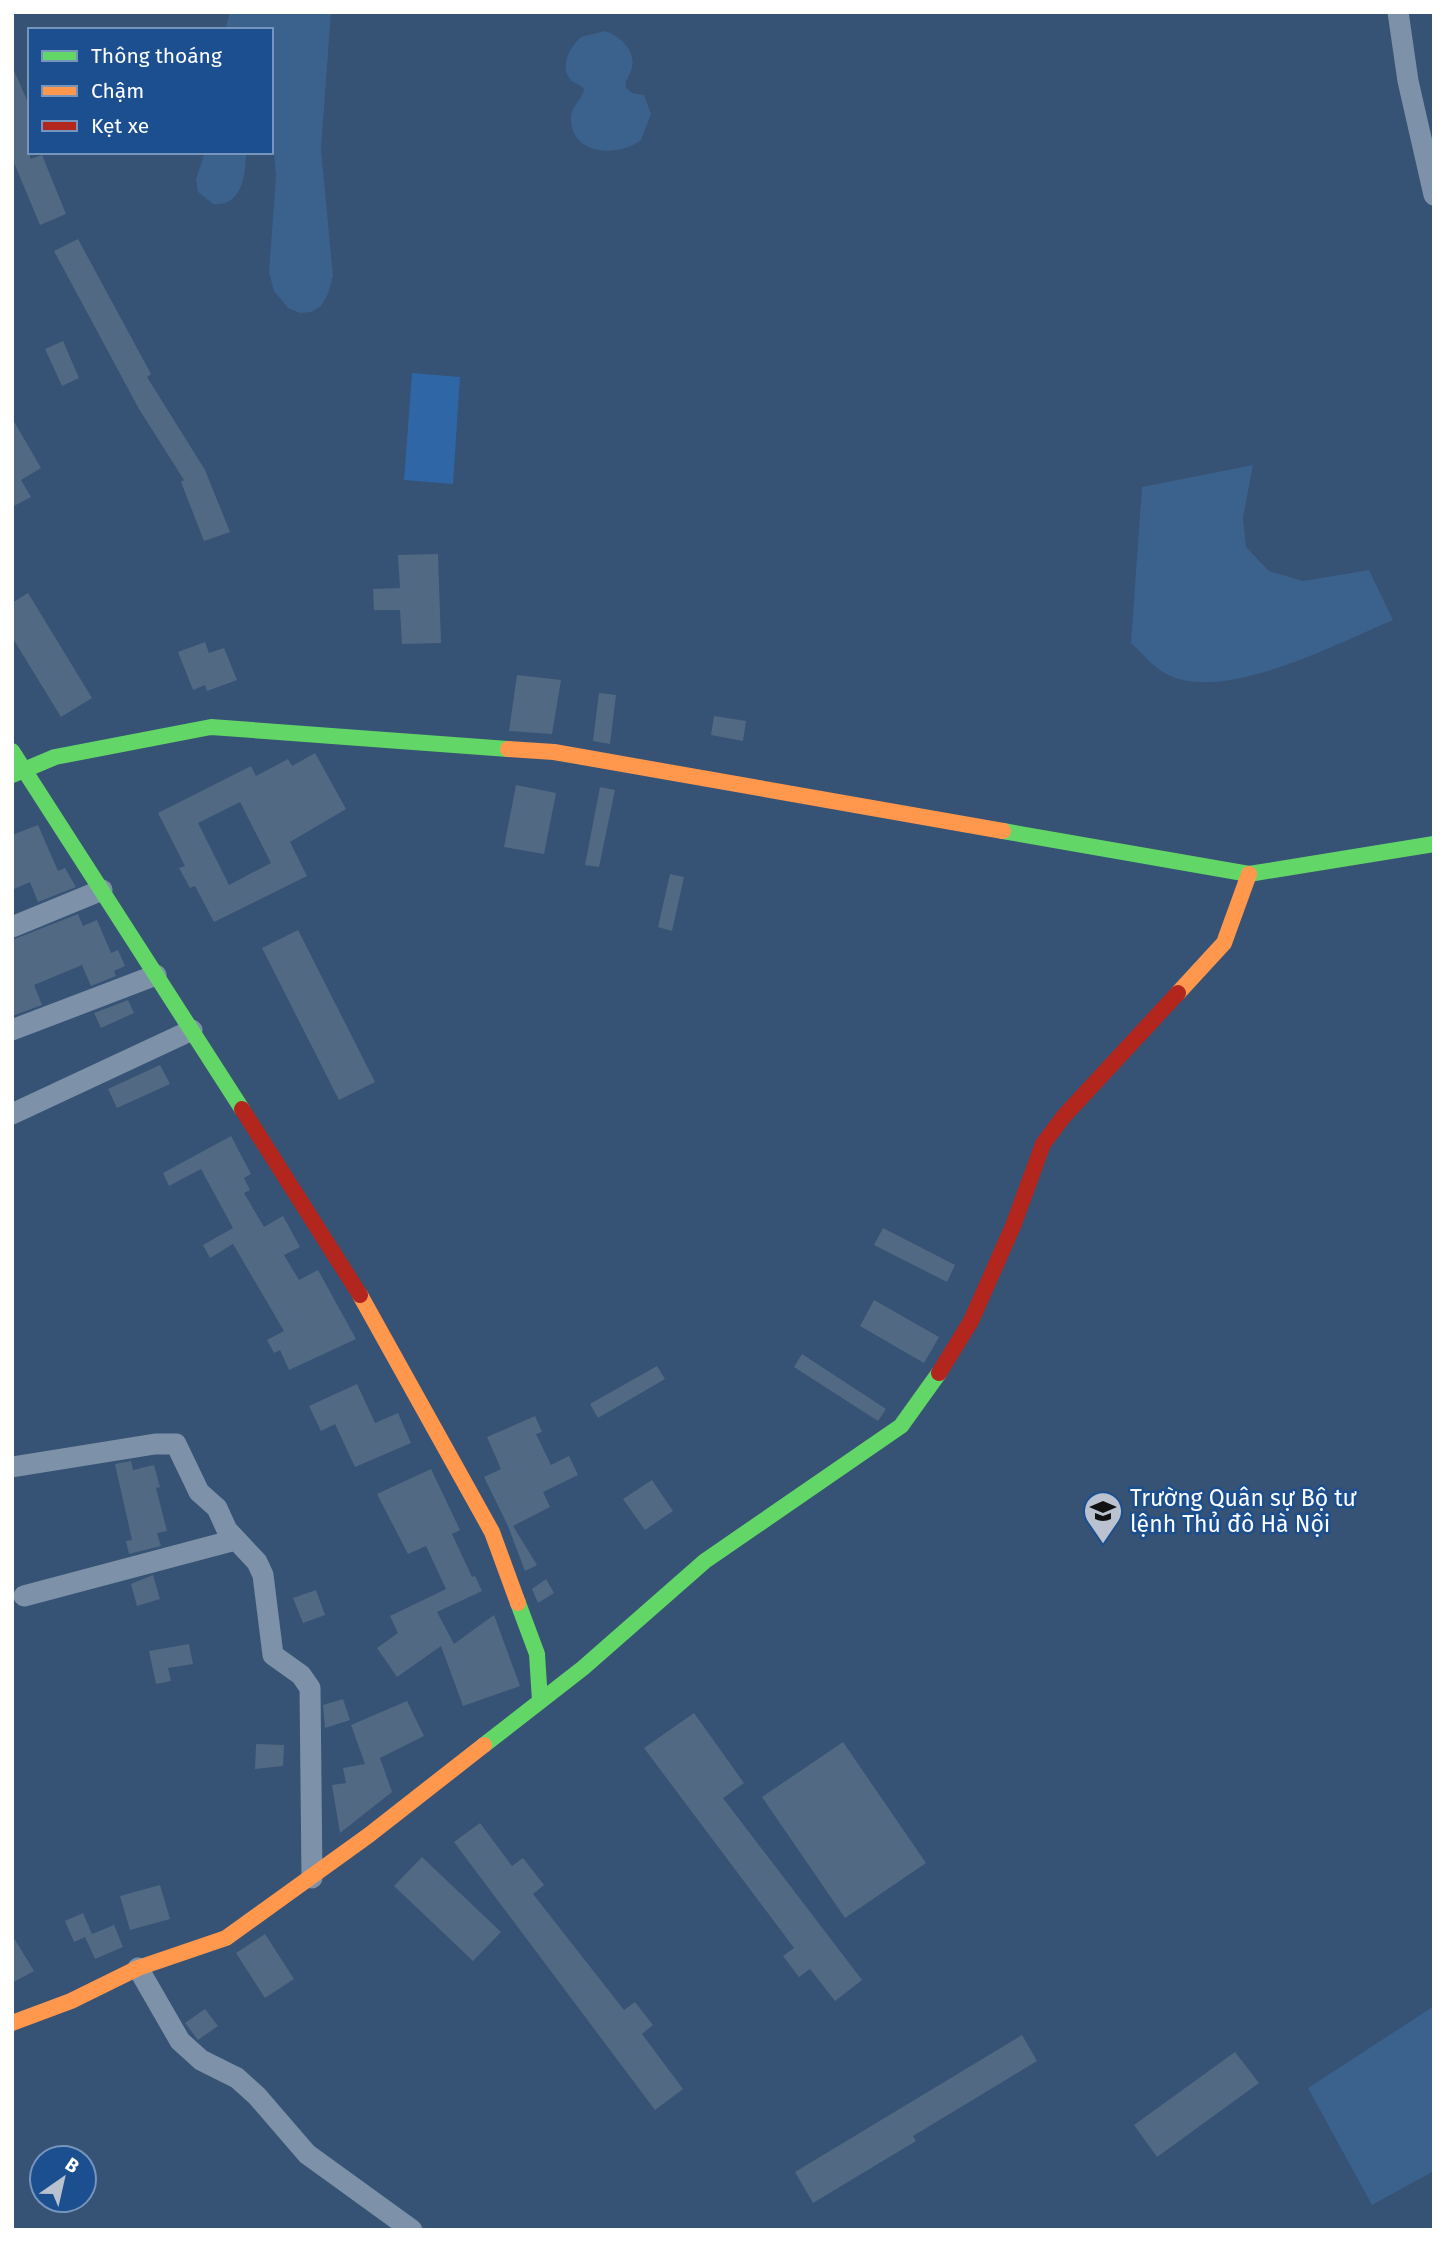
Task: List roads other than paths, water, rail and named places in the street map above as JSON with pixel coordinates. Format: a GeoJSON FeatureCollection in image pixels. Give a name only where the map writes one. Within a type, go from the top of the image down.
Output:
{"type":"FeatureCollection","features":[{"type":"Feature","properties":{"kind":"street"},"geometry":{"type":"LineString","coordinates":[[1398,12],[1408,81],[1434,195]]}},
{"type":"Feature","properties":{"kind":"street"},"geometry":{"type":"LineString","coordinates":[[18,772],[55,757],[211,726],[554,752],[1249,874],[1434,844]]}},
{"type":"Feature","properties":{"kind":"street"},"geometry":{"type":"LineString","coordinates":[[12,751],[18,772],[102,890],[346,1270],[492,1532],[537,1654],[540,1701]]}},
{"type":"Feature","properties":{"kind":"street"},"geometry":{"type":"LineString","coordinates":[[12,2023],[71,2001],[138,1968],[226,1938],[312,1878],[540,1701],[705,1561],[901,1426],[933,1382],[971,1321],[1013,1226],[1043,1144],[1224,943],[1249,874]]}},
{"type":"Feature","properties":{"kind":"street"},"geometry":{"type":"LineString","coordinates":[[12,927],[102,890]]}},
{"type":"Feature","properties":{"kind":"street"},"geometry":{"type":"LineString","coordinates":[[12,1030],[156,975]]}},
{"type":"Feature","properties":{"kind":"street"},"geometry":{"type":"LineString","coordinates":[[12,1114],[192,1030]]}},
{"type":"Feature","properties":{"kind":"street"},"geometry":{"type":"LineString","coordinates":[[12,1467],[155,1444],[176,1444],[194,1484],[217,1508],[234,1540],[257,1562],[262,1575],[273,1655],[301,1675],[310,1688],[312,1878]]}},
{"type":"Feature","properties":{"kind":"street"},"geometry":{"type":"LineString","coordinates":[[24,1596],[234,1540]]}},
{"type":"Feature","properties":{"kind":"street"},"geometry":{"type":"LineString","coordinates":[[138,1968],[180,2041],[201,2060],[237,2078],[257,2096],[307,2154],[412,2230]]}},
{"type":"Feature","properties":{"kind":"place","name":"Trường Quân sự Bộ tư lệnh Thủ đô Hà Nội"},"geometry":{"type":"Point","coordinates":[1103,1545]}}]}
